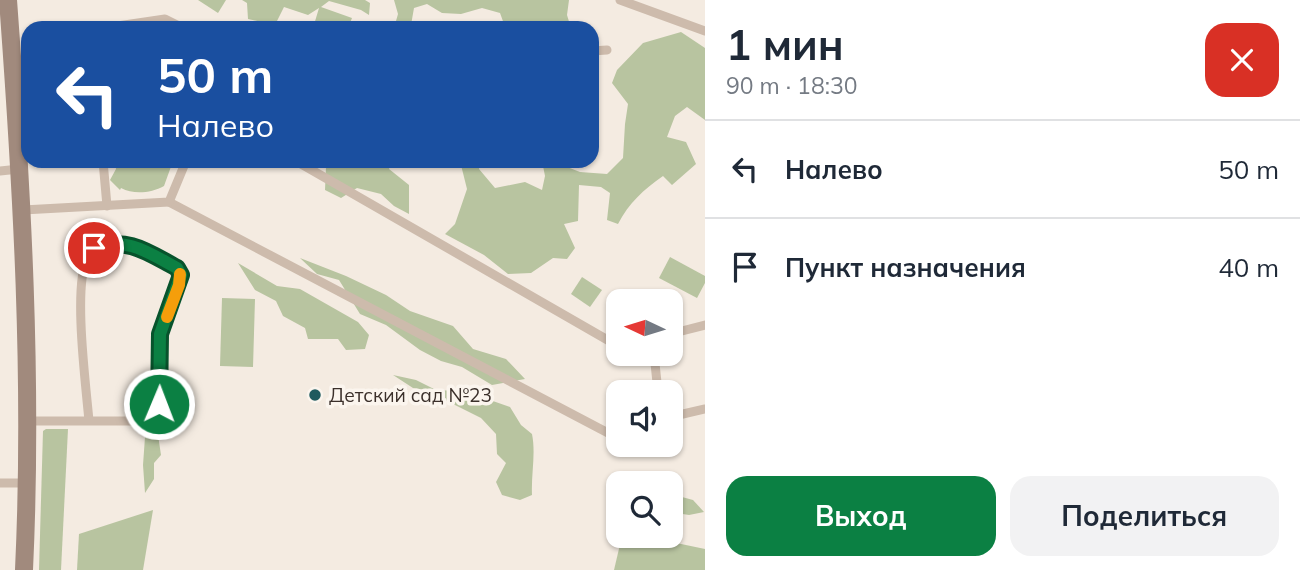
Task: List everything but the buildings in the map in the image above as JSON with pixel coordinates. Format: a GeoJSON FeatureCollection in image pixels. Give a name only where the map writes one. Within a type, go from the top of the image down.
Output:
{"type":"FeatureCollection","features":[{"type":"Feature","properties":{"kind":"main road"},"geometry":{"type":"LineString","coordinates":[[8,0],[23,210],[29,483],[24,570]]}},
{"type":"Feature","properties":{"kind":"lane"},"geometry":{"type":"LineString","coordinates":[[620,0],[705,31]]}},
{"type":"Feature","properties":{"kind":"lane"},"geometry":{"type":"LineString","coordinates":[[151,21],[169,21]]}},
{"type":"Feature","properties":{"kind":"lane"},"geometry":{"type":"LineString","coordinates":[[599,51],[607,50]]}},
{"type":"Feature","properties":{"kind":"lane"},"geometry":{"type":"LineString","coordinates":[[104,168],[107,206]]}},
{"type":"Feature","properties":{"kind":"lane"},"geometry":{"type":"LineString","coordinates":[[169,202],[183,168]]}},
{"type":"Feature","properties":{"kind":"lane"},"geometry":{"type":"LineString","coordinates":[[317,168],[606,339]]}},
{"type":"Feature","properties":{"kind":"lane"},"geometry":{"type":"LineString","coordinates":[[0,171],[21,169]]}},
{"type":"Feature","properties":{"kind":"lane"},"geometry":{"type":"LineString","coordinates":[[23,210],[169,202],[606,432]]}},
{"type":"Feature","properties":{"kind":"lane"},"geometry":{"type":"LineString","coordinates":[[28,421],[89,421],[111,426],[159,421],[160,334],[181,275],[177,268],[131,244],[112,242],[94,248],[86,260],[82,288],[82,338],[89,421]]}},
{"type":"Feature","properties":{"kind":"lane"},"geometry":{"type":"LineString","coordinates":[[683,331],[705,325]]}},
{"type":"Feature","properties":{"kind":"lane"},"geometry":{"type":"LineString","coordinates":[[683,414],[705,409]]}},
{"type":"Feature","properties":{"kind":"lane"},"geometry":{"type":"LineString","coordinates":[[0,483],[29,483]]}},
{"type":"Feature","properties":{"kind":"green space"},"geometry":{"type":"Polygon","coordinates":[[[198,0],[226,0],[218,13],[198,0]]]}},
{"type":"Feature","properties":{"kind":"green space"},"geometry":{"type":"Polygon","coordinates":[[[242,0],[365,0],[370,3],[369,15],[329,1],[321,7],[352,18],[351,21],[315,21],[319,8],[308,15],[284,7],[277,21],[257,21],[248,19],[247,3],[242,0]]]}},
{"type":"Feature","properties":{"kind":"green space"},"geometry":{"type":"Polygon","coordinates":[[[394,0],[569,0],[569,21],[503,21],[500,13],[482,8],[461,14],[442,13],[427,4],[414,8],[412,21],[396,21],[398,14],[394,0]]]}},
{"type":"Feature","properties":{"kind":"green space"},"geometry":{"type":"Polygon","coordinates":[[[681,32],[705,48],[705,120],[687,107],[675,116],[667,137],[686,142],[696,164],[672,185],[663,176],[649,186],[637,197],[618,224],[607,220],[610,193],[601,187],[579,185],[578,221],[564,224],[575,248],[567,259],[553,258],[531,273],[508,274],[484,255],[445,234],[455,224],[467,189],[462,168],[479,168],[495,188],[525,182],[542,190],[545,176],[543,168],[570,168],[580,172],[607,174],[623,158],[628,104],[612,83],[617,70],[643,43],[681,32]]]}},
{"type":"Feature","properties":{"kind":"green space"},"geometry":{"type":"Polygon","coordinates":[[[170,168],[164,186],[148,192],[120,190],[110,180],[116,169],[170,168]]]}},
{"type":"Feature","properties":{"kind":"green space"},"geometry":{"type":"Polygon","coordinates":[[[326,168],[389,168],[409,185],[409,214],[394,206],[381,194],[357,188],[341,198],[325,190],[326,168]]]}},
{"type":"Feature","properties":{"kind":"green space"},"geometry":{"type":"Polygon","coordinates":[[[670,257],[705,276],[705,283],[697,298],[659,278],[670,257]]]}},
{"type":"Feature","properties":{"kind":"green space"},"geometry":{"type":"Polygon","coordinates":[[[300,258],[386,295],[410,311],[453,326],[473,349],[506,359],[525,379],[492,385],[462,367],[441,361],[420,350],[386,325],[360,314],[339,280],[317,274],[300,258]]]}},
{"type":"Feature","properties":{"kind":"green space"},"geometry":{"type":"Polygon","coordinates":[[[238,263],[277,286],[300,289],[358,322],[369,335],[365,349],[346,350],[338,339],[308,339],[305,328],[283,316],[276,301],[255,290],[238,263]]]}},
{"type":"Feature","properties":{"kind":"green space"},"geometry":{"type":"Polygon","coordinates":[[[582,277],[602,290],[590,307],[571,294],[582,277]]]}},
{"type":"Feature","properties":{"kind":"green space"},"geometry":{"type":"Polygon","coordinates":[[[222,298],[255,299],[253,367],[220,366],[222,298]]]}},
{"type":"Feature","properties":{"kind":"green space"},"geometry":{"type":"Polygon","coordinates":[[[393,375],[416,380],[436,390],[481,392],[490,400],[510,407],[521,425],[532,434],[532,495],[520,500],[502,495],[496,482],[506,463],[497,454],[496,434],[481,418],[425,390],[413,388],[393,375]]]}},
{"type":"Feature","properties":{"kind":"green space"},"geometry":{"type":"Polygon","coordinates":[[[68,429],[61,570],[39,570],[43,431],[68,429]]]}},
{"type":"Feature","properties":{"kind":"green space"},"geometry":{"type":"Polygon","coordinates":[[[158,435],[161,455],[154,463],[154,479],[145,493],[145,437],[158,435]]]}},
{"type":"Feature","properties":{"kind":"green space"},"geometry":{"type":"Polygon","coordinates":[[[683,497],[693,500],[704,512],[683,514],[683,497]]]}},
{"type":"Feature","properties":{"kind":"green space"},"geometry":{"type":"Polygon","coordinates":[[[153,510],[143,570],[77,570],[79,534],[153,510]]]}},
{"type":"Feature","properties":{"kind":"green space"},"geometry":{"type":"Polygon","coordinates":[[[683,544],[705,549],[705,570],[614,570],[619,548],[683,548],[683,544]]]}},
{"type":"Feature","properties":{"kind":"slow traffic"},"geometry":{"type":"LineString","coordinates":[[167,317],[179,285],[180,274]]}},
{"type":"Feature","properties":{"kind":"place","name":"Детский сад №23"},"geometry":{"type":"Point","coordinates":[315,395]}},
{"type":"Feature","properties":{"kind":"route"},"geometry":{"type":"LineString","coordinates":[[94,248],[112,242],[131,244],[177,268],[181,275],[160,334],[159,404]]}}]}
